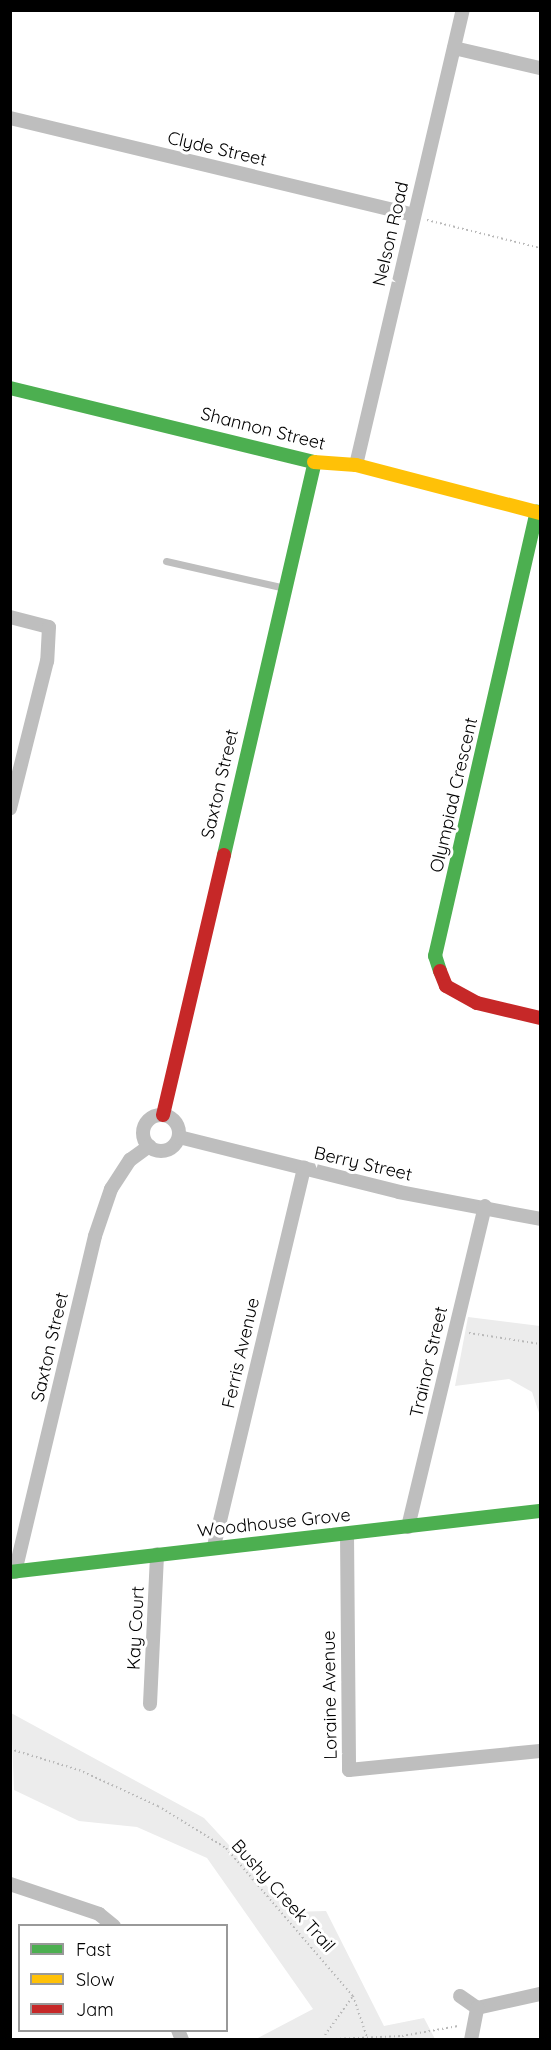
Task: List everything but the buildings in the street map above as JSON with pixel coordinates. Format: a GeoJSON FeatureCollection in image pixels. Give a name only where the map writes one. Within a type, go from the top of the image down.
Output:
{"type":"FeatureCollection","features":[{"type":"Feature","properties":{"kind":"street","name":"Nelson Road"},"geometry":{"type":"LineString","coordinates":[[356,465],[463,10]]}},
{"type":"Feature","properties":{"kind":"street"},"geometry":{"type":"LineString","coordinates":[[454,48],[540,68]]}},
{"type":"Feature","properties":{"kind":"street","name":"Clyde Street"},"geometry":{"type":"LineString","coordinates":[[10,118],[414,215]]}},
{"type":"Feature","properties":{"kind":"street","name":"Shannon Street"},"geometry":{"type":"LineString","coordinates":[[10,388],[315,462],[356,465],[539,512]]}},
{"type":"Feature","properties":{"kind":"street","name":"Saxton Street"},"geometry":{"type":"LineString","coordinates":[[163,1115],[315,462]]}},
{"type":"Feature","properties":{"kind":"street","name":"Olympiad Crescent"},"geometry":{"type":"LineString","coordinates":[[539,512],[435,956],[446,986],[477,1003],[540,1018]]}},
{"type":"Feature","properties":{"kind":"street"},"geometry":{"type":"LineString","coordinates":[[10,617],[48,627],[47,661],[10,808]]}},
{"type":"Feature","properties":{"kind":"street"},"geometry":{"type":"LineString","coordinates":[[163,1115],[176,1123],[179,1137],[165,1150],[149,1146],[144,1129],[163,1115]]}},
{"type":"Feature","properties":{"kind":"street","name":"Berry Street"},"geometry":{"type":"LineString","coordinates":[[179,1137],[399,1192],[485,1206],[540,1219]]}},
{"type":"Feature","properties":{"kind":"street","name":"Saxton Street"},"geometry":{"type":"LineString","coordinates":[[13,1572],[95,1236],[111,1189],[130,1160],[149,1146]]}},
{"type":"Feature","properties":{"kind":"street","name":"Ferris Avenue"},"geometry":{"type":"LineString","coordinates":[[214,1546],[304,1168]]}},
{"type":"Feature","properties":{"kind":"street","name":"Trainor Street"},"geometry":{"type":"LineString","coordinates":[[408,1527],[485,1206]]}},
{"type":"Feature","properties":{"kind":"street","name":"Woodhouse Grove"},"geometry":{"type":"LineString","coordinates":[[13,1572],[214,1546],[347,1534],[540,1511]]}},
{"type":"Feature","properties":{"kind":"street","name":"Loraine Avenue"},"geometry":{"type":"LineString","coordinates":[[347,1534],[350,1770],[540,1751]]}},
{"type":"Feature","properties":{"kind":"street","name":"Kay Court"},"geometry":{"type":"LineString","coordinates":[[150,1704],[157,1554]]}},
{"type":"Feature","properties":{"kind":"street"},"geometry":{"type":"LineString","coordinates":[[10,1884],[99,1914],[112,1924]]}},
{"type":"Feature","properties":{"kind":"street"},"geometry":{"type":"LineString","coordinates":[[460,1996],[477,2008],[540,1994]]}},
{"type":"Feature","properties":{"kind":"street"},"geometry":{"type":"LineString","coordinates":[[471,2040],[470,2023],[477,2008]]}},
{"type":"Feature","properties":{"kind":"lane"},"geometry":{"type":"LineString","coordinates":[[166,561],[285,588]]}},
{"type":"Feature","properties":{"kind":"path"},"geometry":{"type":"LineString","coordinates":[[414,215],[540,248]]}},
{"type":"Feature","properties":{"kind":"path"},"geometry":{"type":"LineString","coordinates":[[470,1333],[540,1344]]}},
{"type":"Feature","properties":{"kind":"path","name":"Bushy Creek Trail"},"geometry":{"type":"LineString","coordinates":[[10,1749],[78,1770],[158,1806],[226,1848],[353,1996],[368,2040]]}},
{"type":"Feature","properties":{"kind":"path"},"geometry":{"type":"LineString","coordinates":[[324,2036],[353,1996]]}},
{"type":"Feature","properties":{"kind":"path"},"geometry":{"type":"LineString","coordinates":[[313,2040],[324,2036],[402,2036],[470,2023]]}},
{"type":"Feature","properties":{"kind":"shaded area"},"geometry":{"type":"Polygon","coordinates":[[[468,1317],[540,1326],[540,1416],[532,1392],[509,1379],[455,1386],[468,1317]]]}},
{"type":"Feature","properties":{"kind":"shaded area"},"geometry":{"type":"Polygon","coordinates":[[[11,1713],[204,1818],[291,1912],[326,1911],[384,2026],[424,2018],[435,2039],[256,2039],[313,2009],[207,1858],[137,1827],[79,1821],[14,1790],[11,1713]]]}},
{"type":"Feature","properties":{"kind":"traffic: fast"},"geometry":{"type":"LineString","coordinates":[[10,388],[314,462]]}},
{"type":"Feature","properties":{"kind":"traffic: fast"},"geometry":{"type":"LineString","coordinates":[[224,855],[315,462]]}},
{"type":"Feature","properties":{"kind":"traffic: fast"},"geometry":{"type":"LineString","coordinates":[[440,971],[435,956],[537,512]]}},
{"type":"Feature","properties":{"kind":"traffic: fast"},"geometry":{"type":"LineString","coordinates":[[10,1572],[540,1511]]}},
{"type":"Feature","properties":{"kind":"traffic: slow"},"geometry":{"type":"LineString","coordinates":[[314,462],[356,465],[540,513]]}},
{"type":"Feature","properties":{"kind":"traffic: jam"},"geometry":{"type":"LineString","coordinates":[[163,1115],[224,855]]}},
{"type":"Feature","properties":{"kind":"traffic: jam"},"geometry":{"type":"LineString","coordinates":[[440,971],[446,986],[477,1003],[540,1018]]}}]}
